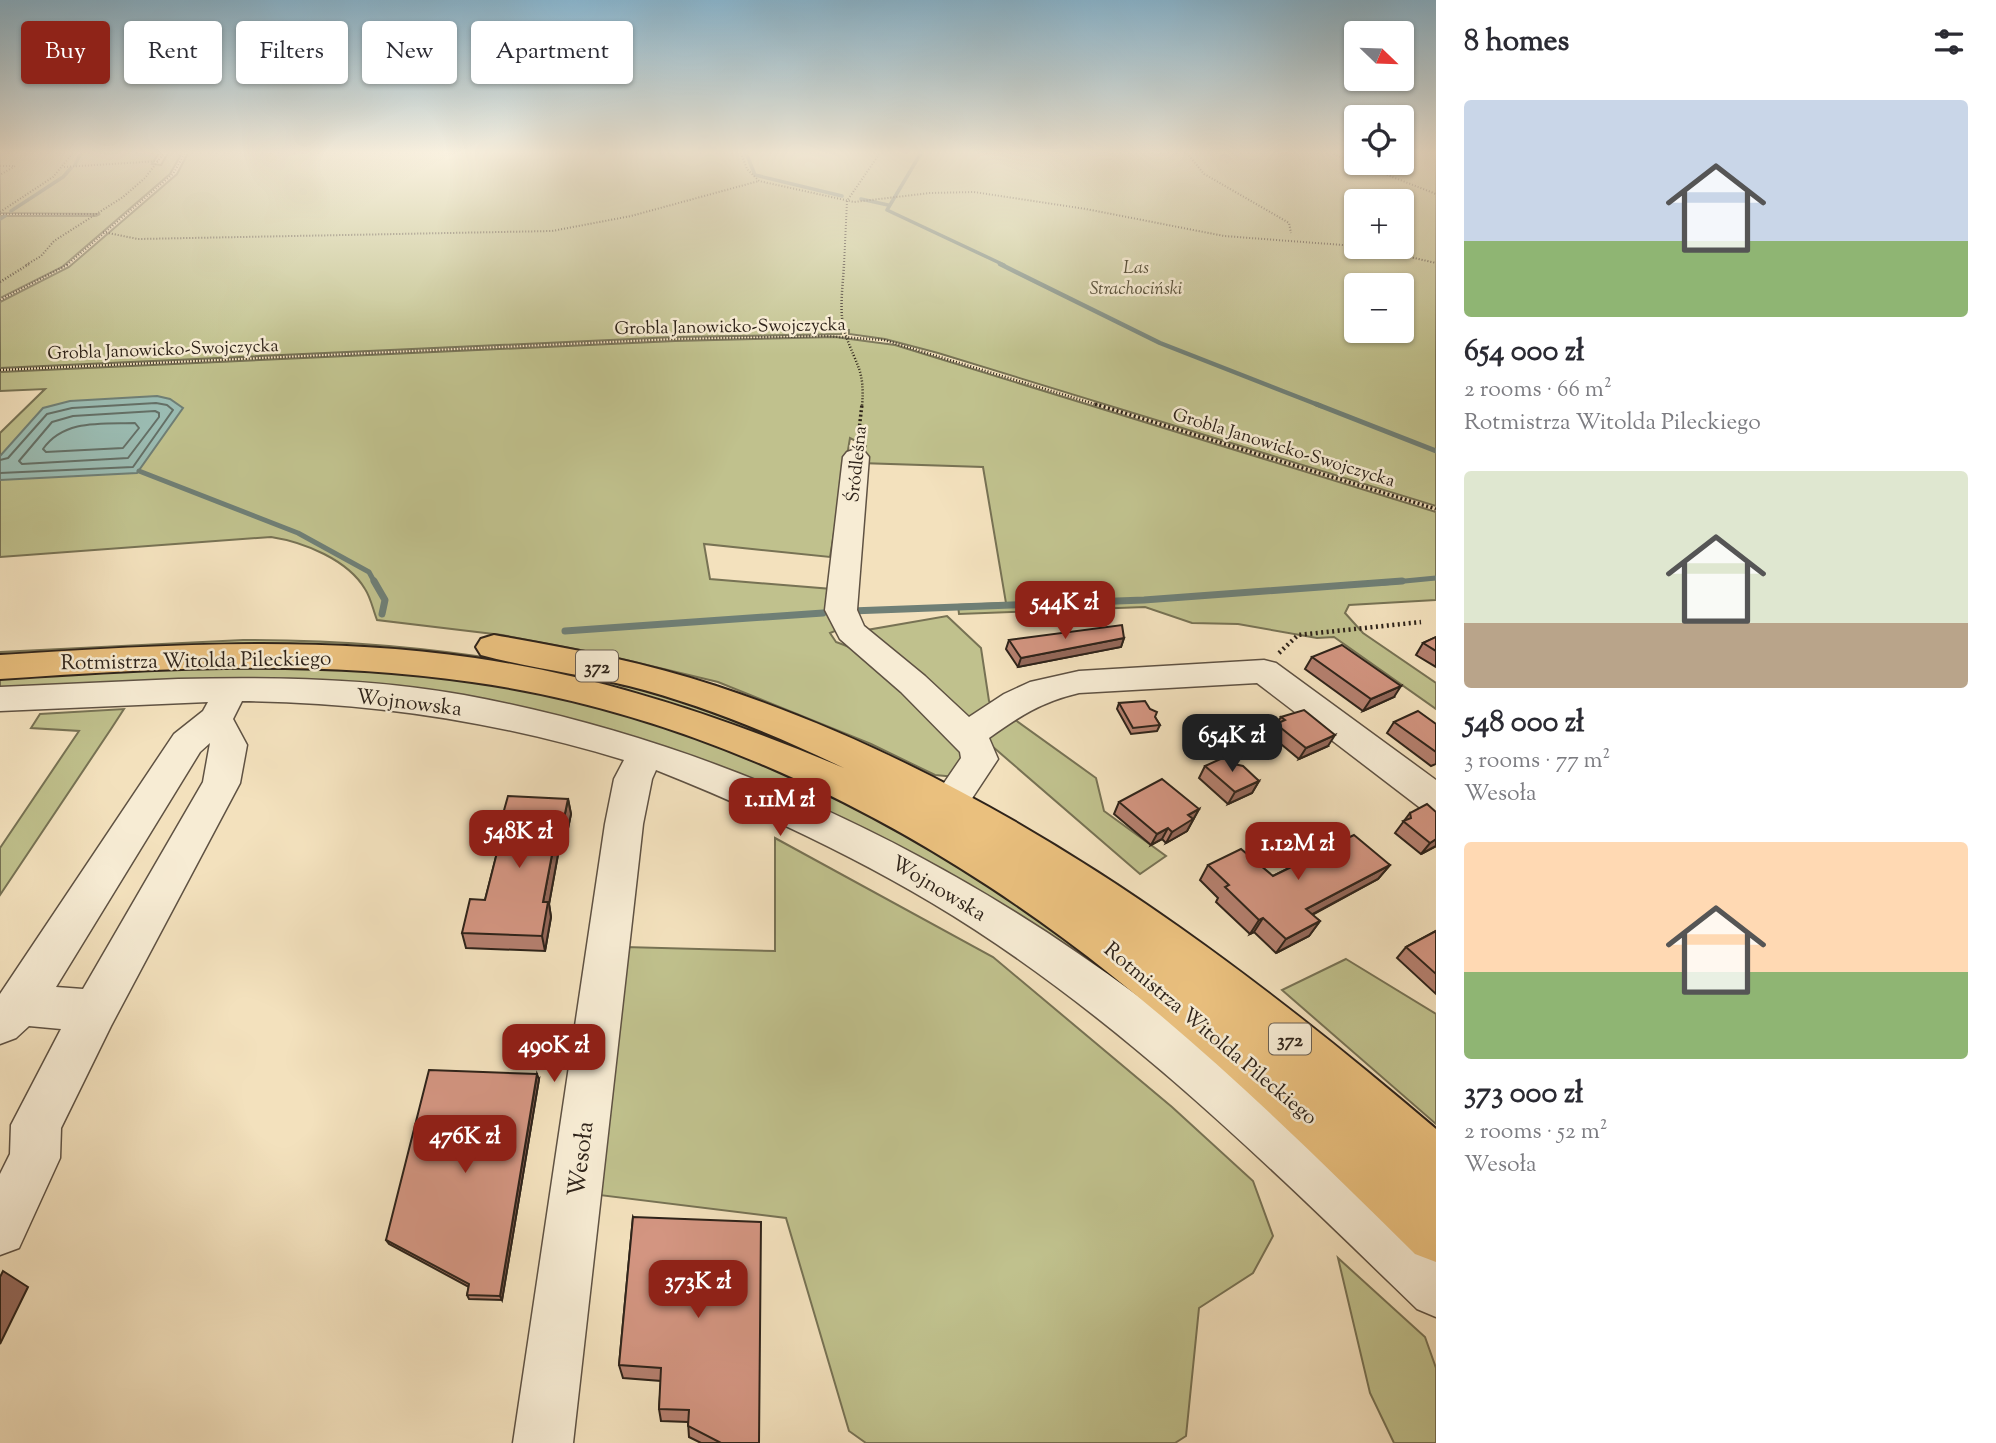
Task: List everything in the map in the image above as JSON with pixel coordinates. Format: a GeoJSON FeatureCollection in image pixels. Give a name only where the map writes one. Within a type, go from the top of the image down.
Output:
{"type":"FeatureCollection","features":[{"type":"Feature","properties":{"kind":"main road","name":"Rotmistrza Witolda Pileckiego"},"geometry":{"type":"LineString","coordinates":[[0,643],[193,632],[316,631],[393,635],[568,659],[702,695],[825,741],[893,772],[950,802],[1079,879],[1196,962],[1289,1038],[1436,1166]]}},
{"type":"Feature","properties":{"kind":"main road","name":"Rotmistrza Witolda Pileckiego"},"geometry":{"type":"LineString","coordinates":[[0,667],[206,655],[315,655],[429,664],[480,671],[603,696],[745,743],[816,773],[920,825],[1060,912],[1149,977],[1215,1031],[1346,1147],[1436,1233]]}},
{"type":"Feature","properties":{"kind":"street","name":"Śródleśna"},"geometry":{"type":"LineString","coordinates":[[856,457],[841,610],[851,632],[913,684],[967,736]]}},
{"type":"Feature","properties":{"kind":"street"},"geometry":{"type":"LineString","coordinates":[[950,802],[979,760],[977,749],[967,736],[1016,702],[1054,687],[1079,682],[1264,671],[1436,800]]}},
{"type":"Feature","properties":{"kind":"street","name":"Wojnowska"},"geometry":{"type":"LineString","coordinates":[[0,699],[223,704],[361,695],[462,708],[578,732],[646,753],[766,798],[847,836],[959,898],[1051,958],[1131,1017],[1250,1116],[1436,1290]]}},
{"type":"Feature","properties":{"kind":"street"},"geometry":{"type":"LineString","coordinates":[[0,1229],[35,1158],[36,1125],[95,1011],[221,783],[229,746],[223,704]]}},
{"type":"Feature","properties":{"kind":"street"},"geometry":{"type":"LineString","coordinates":[[10,1014],[187,743],[223,704]]}},
{"type":"Feature","properties":{"kind":"street","name":"Wesoła"},"geometry":{"type":"LineString","coordinates":[[543,1443],[622,838],[633,779],[646,753]]}},
{"type":"Feature","properties":{"kind":"street"},"geometry":{"type":"LineString","coordinates":[[10,1014],[95,1011]]}},
{"type":"Feature","properties":{"kind":"path"},"geometry":{"type":"LineString","coordinates":[[0,282],[41,256],[54,241],[87,220]]}},
{"type":"Feature","properties":{"kind":"path"},"geometry":{"type":"LineString","coordinates":[[0,300],[65,267],[117,220]]}},
{"type":"Feature","properties":{"kind":"path"},"geometry":{"type":"LineString","coordinates":[[103,232],[138,239],[539,231],[590,227],[617,220]]}},
{"type":"Feature","properties":{"kind":"path","name":"Śródleśna"},"geometry":{"type":"LineString","coordinates":[[846,220],[842,315],[846,336],[859,363],[864,383],[856,457]]}},
{"type":"Feature","properties":{"kind":"path"},"geometry":{"type":"LineString","coordinates":[[1144,220],[1224,236],[1344,245]]}},
{"type":"Feature","properties":{"kind":"path"},"geometry":{"type":"LineString","coordinates":[[1285,220],[1289,223],[1291,233],[1301,240]]}},
{"type":"Feature","properties":{"kind":"path"},"geometry":{"type":"LineString","coordinates":[[1285,240],[1291,233]]}},
{"type":"Feature","properties":{"kind":"path"},"geometry":{"type":"LineString","coordinates":[[1414,258],[1436,263]]}},
{"type":"Feature","properties":{"kind":"path","name":"Grobla Janowicko-Swojczycka"},"geometry":{"type":"LineString","coordinates":[[0,370],[675,339],[841,335],[884,341],[1044,387],[1436,509]]}},
{"type":"Feature","properties":{"kind":"path"},"geometry":{"type":"LineString","coordinates":[[1298,635],[1421,622]]}},
{"type":"Feature","properties":{"kind":"green space"},"geometry":{"type":"Polygon","coordinates":[[[0,220],[116,220],[62,267],[0,298],[0,220]]]}},
{"type":"Feature","properties":{"kind":"green space","name":"Las Strachociński"},"geometry":{"type":"Polygon","coordinates":[[[123,220],[1344,220],[1344,259],[1414,259],[1414,220],[1436,220],[1436,506],[938,353],[885,339],[849,334],[849,330],[841,330],[841,334],[674,337],[0,368],[0,302],[69,267],[123,220]]]}},
{"type":"Feature","properties":{"kind":"green space"},"geometry":{"type":"Polygon","coordinates":[[[835,337],[895,345],[1436,512],[1436,600],[1349,605],[1345,613],[1363,633],[1436,683],[1436,709],[1334,637],[1317,638],[1238,624],[1192,623],[1145,607],[959,614],[958,605],[1006,603],[983,467],[860,463],[866,446],[850,438],[830,557],[704,544],[710,579],[832,589],[840,629],[830,633],[836,642],[856,650],[891,674],[966,753],[956,777],[935,775],[871,744],[718,682],[601,654],[502,635],[377,620],[367,593],[348,569],[324,554],[284,539],[271,537],[0,557],[0,433],[45,389],[0,391],[0,372],[675,341],[835,337]]]}},
{"type":"Feature","properties":{"kind":"green space"},"geometry":{"type":"Polygon","coordinates":[[[947,616],[981,648],[989,701],[1096,778],[1104,811],[1166,856],[1140,874],[963,721],[867,630],[947,616]]]}},
{"type":"Feature","properties":{"kind":"green space"},"geometry":{"type":"Polygon","coordinates":[[[243,640],[390,646],[463,654],[608,681],[679,700],[817,751],[1005,860],[566,677],[0,658],[0,652],[243,640]]]}},
{"type":"Feature","properties":{"kind":"green space"},"geometry":{"type":"Polygon","coordinates":[[[228,664],[409,672],[517,688],[600,707],[716,744],[819,787],[991,882],[1175,1018],[1019,923],[519,710],[0,692],[0,676],[228,664]]]}},
{"type":"Feature","properties":{"kind":"green space"},"geometry":{"type":"Polygon","coordinates":[[[124,709],[0,895],[0,848],[79,731],[31,728],[40,714],[124,709]]]}},
{"type":"Feature","properties":{"kind":"green space"},"geometry":{"type":"Polygon","coordinates":[[[775,838],[993,957],[1172,1107],[1253,1181],[1273,1236],[1253,1273],[1199,1308],[1186,1436],[1175,1443],[866,1443],[849,1431],[786,1218],[599,1195],[625,947],[775,951],[775,838]]]}},
{"type":"Feature","properties":{"kind":"green space"},"geometry":{"type":"Polygon","coordinates":[[[1346,959],[1436,1014],[1436,1124],[1282,990],[1346,959]]]}},
{"type":"Feature","properties":{"kind":"green space"},"geometry":{"type":"Polygon","coordinates":[[[1338,1258],[1425,1337],[1436,1368],[1436,1443],[1394,1443],[1370,1393],[1338,1258]]]}},
{"type":"Feature","properties":{"kind":"water"},"geometry":{"type":"Polygon","coordinates":[[[157,396],[170,399],[183,408],[137,473],[0,480],[0,456],[43,408],[70,401],[157,396]]]}},
{"type":"Feature","properties":{"kind":"building"},"geometry":{"type":"Polygon","coordinates":[[[1122,625],[1124,638],[1021,658],[1009,640],[1122,625]]]}},
{"type":"Feature","properties":{"kind":"building"},"geometry":{"type":"Polygon","coordinates":[[[1436,637],[1436,651],[1423,643],[1436,637]]]}},
{"type":"Feature","properties":{"kind":"building"},"geometry":{"type":"Polygon","coordinates":[[[1342,645],[1401,686],[1371,699],[1312,657],[1342,645]]]}},
{"type":"Feature","properties":{"kind":"building"},"geometry":{"type":"Polygon","coordinates":[[[1145,701],[1150,709],[1157,712],[1155,717],[1160,725],[1133,728],[1119,703],[1145,701]]]}},
{"type":"Feature","properties":{"kind":"building"},"geometry":{"type":"Polygon","coordinates":[[[1304,710],[1335,735],[1306,748],[1276,724],[1285,720],[1281,717],[1304,710]]]}},
{"type":"Feature","properties":{"kind":"building"},"geometry":{"type":"Polygon","coordinates":[[[1418,711],[1436,724],[1436,752],[1394,722],[1418,711]]]}},
{"type":"Feature","properties":{"kind":"building"},"geometry":{"type":"Polygon","coordinates":[[[1225,757],[1234,764],[1243,766],[1259,781],[1235,792],[1205,766],[1225,757]]]}},
{"type":"Feature","properties":{"kind":"building"},"geometry":{"type":"Polygon","coordinates":[[[1162,779],[1199,809],[1188,815],[1193,819],[1172,832],[1168,828],[1157,834],[1119,802],[1162,779]]]}},
{"type":"Feature","properties":{"kind":"building"},"geometry":{"type":"Polygon","coordinates":[[[508,796],[568,799],[563,823],[558,823],[543,902],[548,902],[542,936],[462,933],[470,899],[485,900],[505,821],[501,821],[508,796]]]}},
{"type":"Feature","properties":{"kind":"building"},"geometry":{"type":"Polygon","coordinates":[[[1427,804],[1436,812],[1436,839],[1430,843],[1403,821],[1411,818],[1410,813],[1427,804]]]}},
{"type":"Feature","properties":{"kind":"building"},"geometry":{"type":"Polygon","coordinates":[[[1354,835],[1390,865],[1306,909],[1320,921],[1286,939],[1263,918],[1259,920],[1225,887],[1229,885],[1208,865],[1241,849],[1273,876],[1316,855],[1307,847],[1329,836],[1337,843],[1354,835]]]}},
{"type":"Feature","properties":{"kind":"building"},"geometry":{"type":"Polygon","coordinates":[[[1436,931],[1436,974],[1406,947],[1436,931]]]}},
{"type":"Feature","properties":{"kind":"building"},"geometry":{"type":"Polygon","coordinates":[[[429,1070],[537,1074],[500,1296],[467,1295],[469,1284],[386,1240],[429,1070]]]}},
{"type":"Feature","properties":{"kind":"building"},"geometry":{"type":"Polygon","coordinates":[[[633,1217],[761,1222],[759,1443],[721,1443],[688,1426],[689,1410],[659,1409],[661,1368],[619,1365],[633,1217]]]}},
{"type":"Feature","properties":{"kind":"waterway"},"geometry":{"type":"LineString","coordinates":[[909,220],[1004,265]]}},
{"type":"Feature","properties":{"kind":"waterway"},"geometry":{"type":"LineString","coordinates":[[1000,264],[1160,343],[1321,406]]}},
{"type":"Feature","properties":{"kind":"waterway"},"geometry":{"type":"LineString","coordinates":[[1316,404],[1436,451]]}},
{"type":"Feature","properties":{"kind":"waterway"},"geometry":{"type":"LineString","coordinates":[[139,471],[298,533],[369,572],[375,583]]}},
{"type":"Feature","properties":{"kind":"waterway"},"geometry":{"type":"LineString","coordinates":[[1384,583],[1436,578]]}},
{"type":"Feature","properties":{"kind":"waterway"},"geometry":{"type":"LineString","coordinates":[[374,581],[385,600],[382,614]]}},
{"type":"Feature","properties":{"kind":"waterway"},"geometry":{"type":"LineString","coordinates":[[851,611],[1144,600],[1402,581]]}},
{"type":"Feature","properties":{"kind":"waterway"},"geometry":{"type":"LineString","coordinates":[[565,631],[823,613]]}}]}
